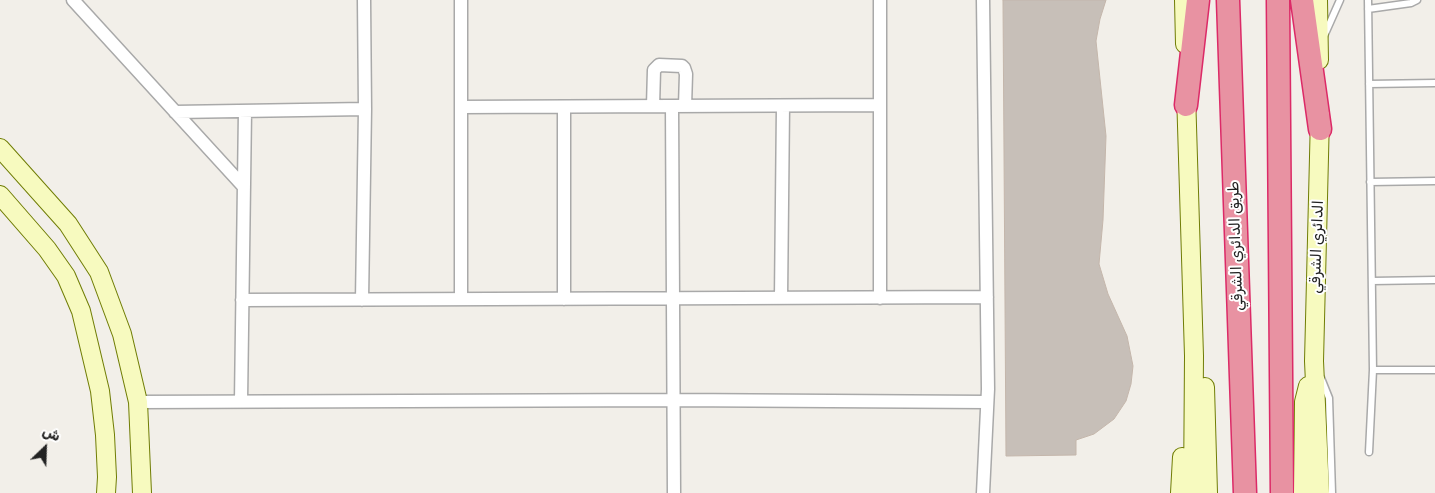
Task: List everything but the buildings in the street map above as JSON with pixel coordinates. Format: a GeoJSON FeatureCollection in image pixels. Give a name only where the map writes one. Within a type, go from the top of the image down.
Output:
{"type":"FeatureCollection","features":[{"type":"Feature","properties":{"kind":"highway"},"geometry":{"type":"LineString","coordinates":[[1186,105],[1198,0]]}},
{"type":"Feature","properties":{"kind":"highway","name":"طريق الدائري الشرقي"},"geometry":{"type":"LineString","coordinates":[[1228,0],[1244,493]]}},
{"type":"Feature","properties":{"kind":"highway"},"geometry":{"type":"LineString","coordinates":[[1278,0],[1282,493]]}},
{"type":"Feature","properties":{"kind":"highway"},"geometry":{"type":"LineString","coordinates":[[1302,0],[1320,129]]}},
{"type":"Feature","properties":{"kind":"street"},"geometry":{"type":"LineString","coordinates":[[73,0],[244,187]]}},
{"type":"Feature","properties":{"kind":"street"},"geometry":{"type":"LineString","coordinates":[[362,300],[365,109],[364,0]]}},
{"type":"Feature","properties":{"kind":"street"},"geometry":{"type":"LineString","coordinates":[[461,0],[461,300]]}},
{"type":"Feature","properties":{"kind":"street"},"geometry":{"type":"LineString","coordinates":[[880,0],[880,298]]}},
{"type":"Feature","properties":{"kind":"street"},"geometry":{"type":"LineString","coordinates":[[983,0],[987,298],[987,402],[983,493]]}},
{"type":"Feature","properties":{"kind":"street"},"geometry":{"type":"LineString","coordinates":[[1184,0],[1194,356],[1192,493]]}},
{"type":"Feature","properties":{"kind":"street","name":"الدائري الشرقي"},"geometry":{"type":"LineString","coordinates":[[1318,0],[1320,129],[1314,360],[1320,493]]}},
{"type":"Feature","properties":{"kind":"street"},"geometry":{"type":"LineString","coordinates":[[653,106],[654,70],[659,65],[682,66],[686,74],[679,106],[673,298],[674,493]]}},
{"type":"Feature","properties":{"kind":"street"},"geometry":{"type":"LineString","coordinates":[[461,107],[880,105]]}},
{"type":"Feature","properties":{"kind":"street"},"geometry":{"type":"LineString","coordinates":[[781,298],[783,106]]}},
{"type":"Feature","properties":{"kind":"street"},"geometry":{"type":"LineString","coordinates":[[564,107],[564,299]]}},
{"type":"Feature","properties":{"kind":"street"},"geometry":{"type":"LineString","coordinates":[[175,112],[365,109]]}},
{"type":"Feature","properties":{"kind":"street"},"geometry":{"type":"LineString","coordinates":[[241,401],[245,111]]}},
{"type":"Feature","properties":{"kind":"street"},"geometry":{"type":"LineString","coordinates":[[0,148],[68,224],[99,272],[122,334],[138,402],[142,493]]}},
{"type":"Feature","properties":{"kind":"street"},"geometry":{"type":"LineString","coordinates":[[0,196],[47,249],[66,276],[81,311],[100,390],[105,435],[106,493]]}},
{"type":"Feature","properties":{"kind":"street"},"geometry":{"type":"LineString","coordinates":[[242,300],[987,298]]}},
{"type":"Feature","properties":{"kind":"street"},"geometry":{"type":"LineString","coordinates":[[1180,493],[1185,388],[1194,356]]}},
{"type":"Feature","properties":{"kind":"street"},"geometry":{"type":"LineString","coordinates":[[1194,356],[1205,389],[1208,493]]}},
{"type":"Feature","properties":{"kind":"street"},"geometry":{"type":"LineString","coordinates":[[1303,493],[1304,402],[1314,360]]}},
{"type":"Feature","properties":{"kind":"street"},"geometry":{"type":"LineString","coordinates":[[138,402],[674,400],[987,402]]}},
{"type":"Feature","properties":{"kind":"lane"},"geometry":{"type":"LineString","coordinates":[[1319,48],[1340,0]]}},
{"type":"Feature","properties":{"kind":"lane"},"geometry":{"type":"LineString","coordinates":[[1368,0],[1373,370],[1369,452]]}},
{"type":"Feature","properties":{"kind":"lane"},"geometry":{"type":"LineString","coordinates":[[1368,9],[1411,3],[1416,0]]}},
{"type":"Feature","properties":{"kind":"lane"},"geometry":{"type":"LineString","coordinates":[[1369,84],[1435,83]]}},
{"type":"Feature","properties":{"kind":"lane"},"geometry":{"type":"LineString","coordinates":[[1370,182],[1435,181]]}},
{"type":"Feature","properties":{"kind":"lane"},"geometry":{"type":"LineString","coordinates":[[1372,281],[1435,280]]}},
{"type":"Feature","properties":{"kind":"lane"},"geometry":{"type":"LineString","coordinates":[[1314,360],[1329,398],[1332,493]]}},
{"type":"Feature","properties":{"kind":"lane"},"geometry":{"type":"LineString","coordinates":[[1373,370],[1435,370]]}}]}
